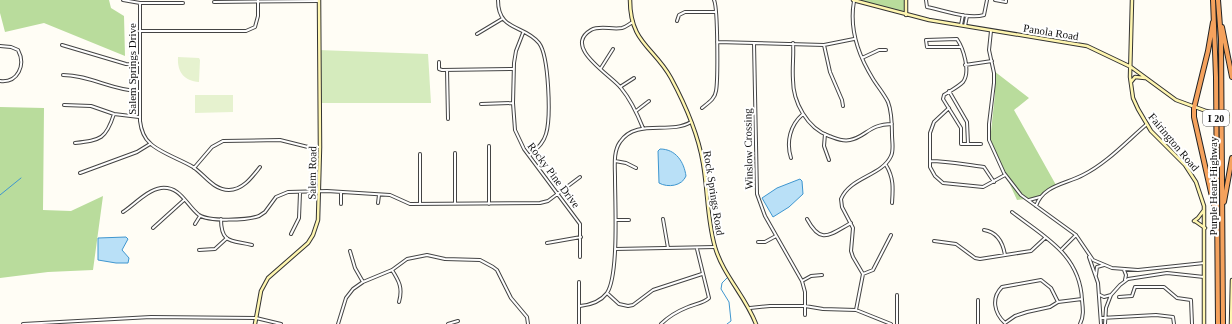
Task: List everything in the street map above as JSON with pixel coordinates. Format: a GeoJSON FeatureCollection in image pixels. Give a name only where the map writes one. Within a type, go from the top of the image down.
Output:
{"type":"FeatureCollection","features":[{"type":"Feature","properties":{"kind":"highway","name":"Purple Heart Highway"},"geometry":{"type":"LineString","coordinates":[[1213,0],[1218,324]]}},
{"type":"Feature","properties":{"kind":"highway","name":"Purple Heart Highway"},"geometry":{"type":"LineString","coordinates":[[1218,0],[1223,324]]}},
{"type":"Feature","properties":{"kind":"highway"},"geometry":{"type":"LineString","coordinates":[[1214,13],[1208,51],[1194,108],[1194,124],[1210,186],[1217,223]]}},
{"type":"Feature","properties":{"kind":"highway"},"geometry":{"type":"LineString","coordinates":[[1219,13],[1232,77]]}},
{"type":"Feature","properties":{"kind":"highway"},"geometry":{"type":"LineString","coordinates":[[1222,216],[1232,158]]}},
{"type":"Feature","properties":{"kind":"street"},"geometry":{"type":"LineString","coordinates":[[123,0],[140,3],[183,3]]}},
{"type":"Feature","properties":{"kind":"street"},"geometry":{"type":"LineString","coordinates":[[498,0],[498,9],[502,19],[523,33],[532,37],[543,48],[547,67],[548,128],[541,144],[530,155]]}},
{"type":"Feature","properties":{"kind":"street","name":"Rock Springs Road"},"geometry":{"type":"LineString","coordinates":[[630,0],[633,22],[642,43],[670,77],[691,122],[702,156],[707,212],[715,248],[726,271],[750,308],[756,324]]}},
{"type":"Feature","properties":{"kind":"street"},"geometry":{"type":"LineString","coordinates":[[702,108],[711,101],[716,93],[717,42],[714,0]]}},
{"type":"Feature","properties":{"kind":"street"},"geometry":{"type":"LineString","coordinates":[[853,0],[852,17],[854,39],[862,58],[888,103],[892,124],[893,151],[886,165],[858,181],[843,195],[841,199],[842,207],[851,223],[854,233],[851,251],[863,274],[856,310]]}},
{"type":"Feature","properties":{"kind":"street","name":"Panola Road"},"geometry":{"type":"LineString","coordinates":[[853,0],[906,15],[991,31],[1087,46],[1131,67],[1176,100],[1194,108],[1231,118]]}},
{"type":"Feature","properties":{"kind":"street"},"geometry":{"type":"LineString","coordinates":[[906,0],[906,15]]}},
{"type":"Feature","properties":{"kind":"street"},"geometry":{"type":"LineString","coordinates":[[926,0],[927,7],[967,16],[984,16],[987,0]]}},
{"type":"Feature","properties":{"kind":"street"},"geometry":{"type":"LineString","coordinates":[[995,0],[1006,2],[1006,0]]}},
{"type":"Feature","properties":{"kind":"street","name":"Fairington Road"},"geometry":{"type":"LineString","coordinates":[[1132,0],[1131,83],[1134,100],[1147,124],[1185,166],[1196,182],[1201,194],[1205,228],[1204,324]]}},
{"type":"Feature","properties":{"kind":"street"},"geometry":{"type":"LineString","coordinates":[[139,31],[246,31],[255,27],[258,16],[258,1]]}},
{"type":"Feature","properties":{"kind":"street"},"geometry":{"type":"LineString","coordinates":[[214,2],[319,1]]}},
{"type":"Feature","properties":{"kind":"street","name":"Salem Road"},"geometry":{"type":"LineString","coordinates":[[255,324],[261,291],[268,278],[304,248],[313,235],[318,220],[320,147],[319,1]]}},
{"type":"Feature","properties":{"kind":"street","name":"Salem Springs Drive"},"geometry":{"type":"LineString","coordinates":[[140,3],[139,116],[140,127],[150,144]]}},
{"type":"Feature","properties":{"kind":"street"},"geometry":{"type":"LineString","coordinates":[[677,21],[680,15],[685,12],[716,12]]}},
{"type":"Feature","properties":{"kind":"street"},"geometry":{"type":"LineString","coordinates":[[961,25],[963,15]]}},
{"type":"Feature","properties":{"kind":"street"},"geometry":{"type":"LineString","coordinates":[[965,26],[967,16]]}},
{"type":"Feature","properties":{"kind":"street"},"geometry":{"type":"LineString","coordinates":[[477,34],[502,19]]}},
{"type":"Feature","properties":{"kind":"street"},"geometry":{"type":"LineString","coordinates":[[633,22],[621,28],[595,29],[584,38],[586,56],[601,68],[620,87],[636,110],[643,128]]}},
{"type":"Feature","properties":{"kind":"street"},"geometry":{"type":"LineString","coordinates":[[991,31],[989,50],[992,61],[994,83],[989,137],[992,149],[1005,175],[1021,195],[1076,235],[1088,256],[1095,276],[1099,294],[1101,324]]}},
{"type":"Feature","properties":{"kind":"street","name":"Rocky Pine Drive"},"geometry":{"type":"LineString","coordinates":[[523,33],[516,51],[513,69],[515,130],[521,145],[530,155],[580,224],[580,257]]}},
{"type":"Feature","properties":{"kind":"street"},"geometry":{"type":"LineString","coordinates":[[717,42],[824,45],[854,39]]}},
{"type":"Feature","properties":{"kind":"street"},"geometry":{"type":"LineString","coordinates":[[961,47],[927,47],[926,40],[957,39],[961,47],[965,65],[963,82],[943,96],[961,128],[961,144],[981,144]]}},
{"type":"Feature","properties":{"kind":"street","name":"Winslow Crossing"},"geometry":{"type":"LineString","coordinates":[[754,43],[757,194],[761,209],[802,281],[806,306],[805,315]]}},
{"type":"Feature","properties":{"kind":"street"},"geometry":{"type":"LineString","coordinates":[[793,43],[792,80],[794,93],[803,114],[816,129],[841,140],[850,140],[871,128],[882,124],[892,124]]}},
{"type":"Feature","properties":{"kind":"street"},"geometry":{"type":"LineString","coordinates":[[62,45],[126,64],[139,65]]}},
{"type":"Feature","properties":{"kind":"street"},"geometry":{"type":"LineString","coordinates":[[824,45],[830,72],[842,100],[843,106]]}},
{"type":"Feature","properties":{"kind":"street"},"geometry":{"type":"LineString","coordinates":[[0,46],[11,47],[18,50],[21,60],[19,73],[14,79],[10,81],[0,81]]}},
{"type":"Feature","properties":{"kind":"street"},"geometry":{"type":"LineString","coordinates":[[601,68],[613,49]]}},
{"type":"Feature","properties":{"kind":"street"},"geometry":{"type":"LineString","coordinates":[[862,58],[879,50],[886,50]]}},
{"type":"Feature","properties":{"kind":"street"},"geometry":{"type":"LineString","coordinates":[[965,65],[992,61]]}},
{"type":"Feature","properties":{"kind":"street"},"geometry":{"type":"LineString","coordinates":[[439,62],[439,69],[447,70],[513,69]]}},
{"type":"Feature","properties":{"kind":"street"},"geometry":{"type":"LineString","coordinates":[[447,70],[448,119]]}},
{"type":"Feature","properties":{"kind":"street"},"geometry":{"type":"LineString","coordinates":[[63,75],[80,75],[122,90],[139,91]]}},
{"type":"Feature","properties":{"kind":"street"},"geometry":{"type":"LineString","coordinates":[[1131,83],[1136,77],[1147,79]]}},
{"type":"Feature","properties":{"kind":"street"},"geometry":{"type":"LineString","coordinates":[[620,87],[634,78]]}},
{"type":"Feature","properties":{"kind":"street"},"geometry":{"type":"LineString","coordinates":[[949,91],[967,122],[968,144]]}},
{"type":"Feature","properties":{"kind":"street"},"geometry":{"type":"LineString","coordinates":[[636,110],[649,101]]}},
{"type":"Feature","properties":{"kind":"street"},"geometry":{"type":"LineString","coordinates":[[481,104],[513,103]]}},
{"type":"Feature","properties":{"kind":"street"},"geometry":{"type":"LineString","coordinates":[[64,105],[91,106],[114,114],[139,116]]}},
{"type":"Feature","properties":{"kind":"street"},"geometry":{"type":"LineString","coordinates":[[949,108],[934,122],[931,128],[930,167],[935,176],[943,183],[983,187],[1005,175]]}},
{"type":"Feature","properties":{"kind":"street"},"geometry":{"type":"LineString","coordinates":[[74,143],[88,141],[103,136],[110,129],[114,114]]}},
{"type":"Feature","properties":{"kind":"street"},"geometry":{"type":"LineString","coordinates":[[792,158],[790,152],[790,134],[794,122],[803,114]]}},
{"type":"Feature","properties":{"kind":"street"},"geometry":{"type":"LineString","coordinates":[[580,306],[594,303],[607,293],[612,281],[615,249],[615,162],[616,151],[622,140],[643,128],[670,129],[685,126],[691,122]]}},
{"type":"Feature","properties":{"kind":"street"},"geometry":{"type":"LineString","coordinates":[[1036,206],[1046,190],[1084,175],[1147,124]]}},
{"type":"Feature","properties":{"kind":"street"},"geometry":{"type":"LineString","coordinates":[[825,134],[824,146],[829,160]]}},
{"type":"Feature","properties":{"kind":"street"},"geometry":{"type":"LineString","coordinates":[[194,168],[212,147],[223,141],[280,140],[308,147],[320,147]]}},
{"type":"Feature","properties":{"kind":"street"},"geometry":{"type":"LineString","coordinates":[[80,173],[137,152],[150,144],[194,168],[214,185],[229,190],[244,184],[260,167]]}},
{"type":"Feature","properties":{"kind":"street"},"geometry":{"type":"LineString","coordinates":[[489,146],[489,204]]}},
{"type":"Feature","properties":{"kind":"street"},"geometry":{"type":"LineString","coordinates":[[455,153],[455,203]]}},
{"type":"Feature","properties":{"kind":"street"},"geometry":{"type":"LineString","coordinates":[[420,154],[420,204]]}},
{"type":"Feature","properties":{"kind":"street"},"geometry":{"type":"LineString","coordinates":[[930,161],[942,161],[961,165],[984,167],[994,182]]}},
{"type":"Feature","properties":{"kind":"street"},"geometry":{"type":"LineString","coordinates":[[615,162],[626,163],[636,168]]}},
{"type":"Feature","properties":{"kind":"street"},"geometry":{"type":"LineString","coordinates":[[886,165],[891,174],[893,187],[892,203]]}},
{"type":"Feature","properties":{"kind":"street"},"geometry":{"type":"LineString","coordinates":[[122,212],[152,191],[160,188],[175,189],[200,216],[209,219],[256,217],[265,212],[279,195],[288,192],[300,193],[319,191],[390,195],[407,203],[420,204],[540,203],[548,201],[580,177]]}},
{"type":"Feature","properties":{"kind":"street"},"geometry":{"type":"LineString","coordinates":[[341,192],[341,204]]}},
{"type":"Feature","properties":{"kind":"street"},"geometry":{"type":"LineString","coordinates":[[292,234],[299,218],[300,193]]}},
{"type":"Feature","properties":{"kind":"street"},"geometry":{"type":"LineString","coordinates":[[378,195],[378,204]]}},
{"type":"Feature","properties":{"kind":"street"},"geometry":{"type":"LineString","coordinates":[[1028,200],[1034,200],[1043,195]]}},
{"type":"Feature","properties":{"kind":"street"},"geometry":{"type":"LineString","coordinates":[[153,228],[184,200]]}},
{"type":"Feature","properties":{"kind":"street"},"geometry":{"type":"LineString","coordinates":[[1204,210],[1198,218],[1194,220],[1205,228]]}},
{"type":"Feature","properties":{"kind":"street"},"geometry":{"type":"LineString","coordinates":[[1012,212],[1044,238],[1062,249],[1073,266],[1081,288],[1083,316],[1080,324]]}},
{"type":"Feature","properties":{"kind":"street"},"geometry":{"type":"LineString","coordinates":[[195,224],[200,216]]}},
{"type":"Feature","properties":{"kind":"street"},"geometry":{"type":"LineString","coordinates":[[221,219],[222,230],[227,238],[233,242],[252,245]]}},
{"type":"Feature","properties":{"kind":"street"},"geometry":{"type":"LineString","coordinates":[[663,219],[668,248]]}},
{"type":"Feature","properties":{"kind":"street"},"geometry":{"type":"LineString","coordinates":[[807,219],[814,231],[821,236],[831,234],[851,223]]}},
{"type":"Feature","properties":{"kind":"street"},"geometry":{"type":"LineString","coordinates":[[615,220],[629,220]]}},
{"type":"Feature","properties":{"kind":"street"},"geometry":{"type":"LineString","coordinates":[[984,230],[989,231],[998,238],[1004,246],[1005,255]]}},
{"type":"Feature","properties":{"kind":"street"},"geometry":{"type":"LineString","coordinates":[[863,274],[873,270],[891,235]]}},
{"type":"Feature","properties":{"kind":"street"},"geometry":{"type":"LineString","coordinates":[[1062,249],[1076,235]]}},
{"type":"Feature","properties":{"kind":"street"},"geometry":{"type":"LineString","coordinates":[[758,242],[765,242],[776,236]]}},
{"type":"Feature","properties":{"kind":"street"},"geometry":{"type":"LineString","coordinates":[[547,243],[581,237]]}},
{"type":"Feature","properties":{"kind":"street"},"geometry":{"type":"LineString","coordinates":[[199,250],[215,249],[227,238]]}},
{"type":"Feature","properties":{"kind":"street"},"geometry":{"type":"LineString","coordinates":[[934,241],[956,244],[975,258],[980,259],[1030,251],[1044,238]]}},
{"type":"Feature","properties":{"kind":"street"},"geometry":{"type":"LineString","coordinates":[[615,249],[715,248]]}},
{"type":"Feature","properties":{"kind":"street"},"geometry":{"type":"LineString","coordinates":[[661,324],[667,318],[687,307],[706,301],[709,298],[697,249]]}},
{"type":"Feature","properties":{"kind":"street"},"geometry":{"type":"LineString","coordinates":[[350,251],[354,268],[363,282]]}},
{"type":"Feature","properties":{"kind":"street"},"geometry":{"type":"LineString","coordinates":[[339,324],[348,293],[363,282],[392,270],[407,259],[417,256],[475,259],[486,262],[497,270],[506,290],[527,317],[528,324]]}},
{"type":"Feature","properties":{"kind":"street"},"geometry":{"type":"LineString","coordinates":[[1088,256],[1093,260],[1124,270],[1138,270],[1204,263]]}},
{"type":"Feature","properties":{"kind":"street"},"geometry":{"type":"LineString","coordinates":[[1095,276],[1097,267],[1106,264]]}},
{"type":"Feature","properties":{"kind":"street"},"geometry":{"type":"LineString","coordinates":[[1162,267],[1163,273]]}},
{"type":"Feature","properties":{"kind":"street"},"geometry":{"type":"LineString","coordinates":[[392,270],[401,289],[398,302]]}},
{"type":"Feature","properties":{"kind":"street"},"geometry":{"type":"LineString","coordinates":[[1105,324],[1105,318],[1111,295],[1124,281],[1126,275],[1124,270]]}},
{"type":"Feature","properties":{"kind":"street"},"geometry":{"type":"LineString","coordinates":[[1124,281],[1135,277],[1163,273],[1177,273],[1204,277]]}},
{"type":"Feature","properties":{"kind":"street"},"geometry":{"type":"LineString","coordinates":[[607,293],[619,304],[628,306],[633,305],[653,290],[702,274]]}},
{"type":"Feature","properties":{"kind":"street"},"geometry":{"type":"LineString","coordinates":[[802,281],[811,276],[822,275]]}},
{"type":"Feature","properties":{"kind":"street"},"geometry":{"type":"LineString","coordinates":[[1058,302],[1051,288],[1041,280],[1002,287],[995,296],[995,310],[1005,324],[1021,314],[1050,307],[1058,302],[1082,299]]}},
{"type":"Feature","properties":{"kind":"street"},"geometry":{"type":"LineString","coordinates":[[1231,324],[1232,280]]}},
{"type":"Feature","properties":{"kind":"street"},"geometry":{"type":"LineString","coordinates":[[579,282],[579,324]]}},
{"type":"Feature","properties":{"kind":"street"},"geometry":{"type":"LineString","coordinates":[[1119,297],[1132,296],[1135,287],[1164,287],[1177,298],[1191,300],[1192,324]]}},
{"type":"Feature","properties":{"kind":"street"},"geometry":{"type":"LineString","coordinates":[[1099,294],[1104,297],[1111,295]]}},
{"type":"Feature","properties":{"kind":"street"},"geometry":{"type":"LineString","coordinates":[[897,295],[897,324]]}},
{"type":"Feature","properties":{"kind":"street"},"geometry":{"type":"LineString","coordinates":[[978,300],[978,324]]}},
{"type":"Feature","properties":{"kind":"street"},"geometry":{"type":"LineString","coordinates":[[750,308],[770,306],[806,306],[823,309],[856,310],[891,324]]}},
{"type":"Feature","properties":{"kind":"street"},"geometry":{"type":"LineString","coordinates":[[1101,318],[1156,315],[1173,317],[1174,324]]}},
{"type":"Feature","properties":{"kind":"street"},"geometry":{"type":"LineString","coordinates":[[23,324],[140,318],[256,318],[281,324]]}},
{"type":"Feature","properties":{"kind":"street"},"geometry":{"type":"LineString","coordinates":[[448,324],[458,321]]}},
{"type":"Feature","properties":{"kind":"green space"},"geometry":{"type":"Polygon","coordinates":[[[0,0],[109,0],[111,8],[124,16],[125,56],[44,23],[5,32],[0,13],[0,0]]]}},
{"type":"Feature","properties":{"kind":"green space"},"geometry":{"type":"Polygon","coordinates":[[[855,0],[907,0],[908,15],[855,0]]]}},
{"type":"Feature","properties":{"kind":"green space"},"geometry":{"type":"Polygon","coordinates":[[[318,50],[428,54],[431,103],[318,103],[318,50]]]}},
{"type":"Feature","properties":{"kind":"green space"},"geometry":{"type":"Polygon","coordinates":[[[178,57],[199,58],[199,82],[189,80],[182,75],[178,57]]]}},
{"type":"Feature","properties":{"kind":"green space"},"geometry":{"type":"Polygon","coordinates":[[[994,71],[1029,98],[1014,110],[1056,185],[1041,197],[1017,200],[990,141],[995,94],[994,71]]]}},
{"type":"Feature","properties":{"kind":"green space"},"geometry":{"type":"Polygon","coordinates":[[[195,95],[233,95],[233,112],[195,113],[195,95]]]}},
{"type":"Feature","properties":{"kind":"green space"},"geometry":{"type":"Polygon","coordinates":[[[0,107],[44,108],[43,210],[71,211],[103,196],[93,270],[48,272],[0,278],[0,107]]]}},
{"type":"Feature","properties":{"kind":"water"},"geometry":{"type":"Polygon","coordinates":[[[660,149],[671,151],[681,161],[686,176],[678,184],[670,186],[659,183],[658,151],[660,149]]]}},
{"type":"Feature","properties":{"kind":"water"},"geometry":{"type":"Polygon","coordinates":[[[800,179],[802,181],[803,194],[789,207],[773,217],[762,198],[777,188],[800,179]]]}},
{"type":"Feature","properties":{"kind":"water"},"geometry":{"type":"Polygon","coordinates":[[[126,237],[128,239],[122,250],[129,258],[128,263],[98,260],[98,238],[126,237]]]}},
{"type":"Feature","properties":{"kind":"waterway"},"geometry":{"type":"LineString","coordinates":[[0,195],[21,178]]}},
{"type":"Feature","properties":{"kind":"waterway"},"geometry":{"type":"LineString","coordinates":[[727,278],[722,283],[721,289],[729,302],[731,321],[727,324]]}}]}
